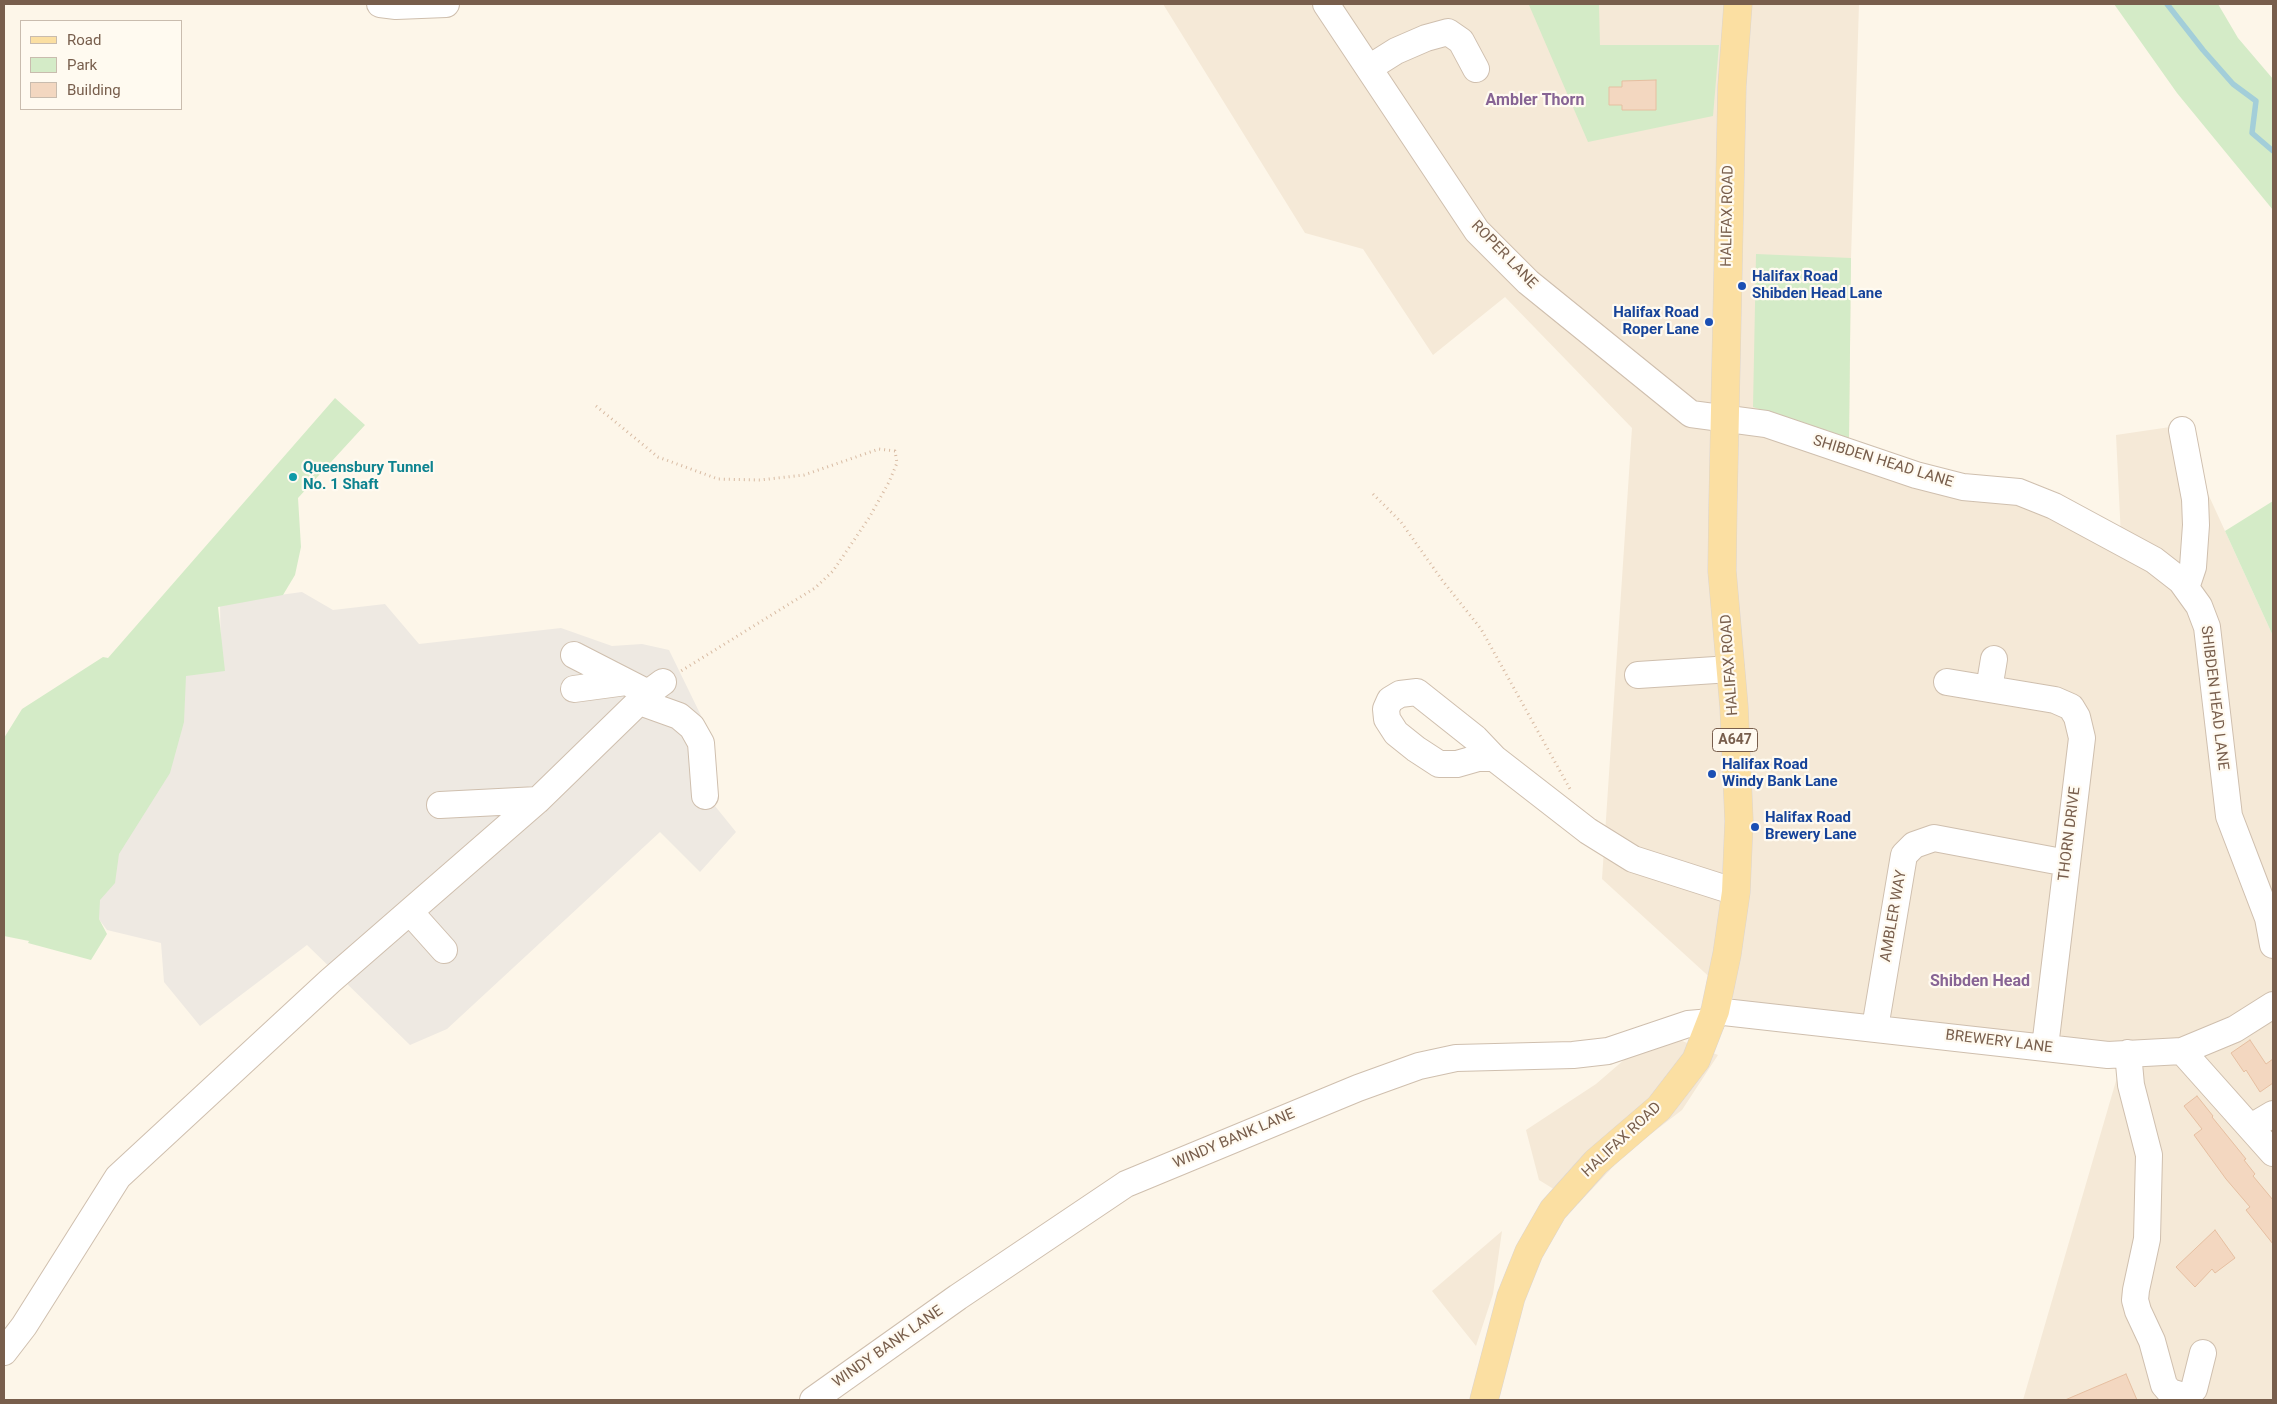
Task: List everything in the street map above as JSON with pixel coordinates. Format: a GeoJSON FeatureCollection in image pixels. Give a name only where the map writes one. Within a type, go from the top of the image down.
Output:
{"type":"FeatureCollection","features":[{"type":"Feature","properties":{"kind":"main road","name":"HALIFAX ROAD"},"geometry":{"type":"LineString","coordinates":[[1484,1400],[1511,1296],[1529,1252],[1553,1210],[1596,1162],[1659,1108],[1696,1060],[1713,1017],[1727,954],[1736,892],[1739,821],[1731,670],[1722,570],[1732,86],[1738,4]]}},
{"type":"Feature","properties":{"kind":"street"},"geometry":{"type":"LineString","coordinates":[[380,4],[396,6],[446,4]]}},
{"type":"Feature","properties":{"kind":"street","name":"ROPER LANE"},"geometry":{"type":"LineString","coordinates":[[1329,5],[1477,231],[1522,276],[1692,414],[1724,419]]}},
{"type":"Feature","properties":{"kind":"street"},"geometry":{"type":"LineString","coordinates":[[1369,68],[1396,51],[1426,38],[1448,32],[1454,34],[1461,41],[1476,69]]}},
{"type":"Feature","properties":{"kind":"street","name":"SHIBDEN HEAD LANE"},"geometry":{"type":"LineString","coordinates":[[1724,419],[1766,424],[1926,478],[1963,487],[2019,492],[2054,506],[2154,560],[2181,581],[2199,606],[2207,628],[2229,816],[2268,918],[2273,945]]}},
{"type":"Feature","properties":{"kind":"street"},"geometry":{"type":"LineString","coordinates":[[2182,430],[2195,499],[2196,525],[2193,566],[2186,588]]}},
{"type":"Feature","properties":{"kind":"street"},"geometry":{"type":"LineString","coordinates":[[574,655],[644,690],[692,727],[701,743],[705,796]]}},
{"type":"Feature","properties":{"kind":"street"},"geometry":{"type":"LineString","coordinates":[[1989,689],[1994,659]]}},
{"type":"Feature","properties":{"kind":"street"},"geometry":{"type":"LineString","coordinates":[[1638,676],[1731,670]]}},
{"type":"Feature","properties":{"kind":"street","name":"THORN DRIVE"},"geometry":{"type":"LineString","coordinates":[[1947,682],[2055,700],[2071,707],[2077,717],[2082,738],[2045,1047]]}},
{"type":"Feature","properties":{"kind":"street"},"geometry":{"type":"LineString","coordinates":[[574,689],[644,690]]}},
{"type":"Feature","properties":{"kind":"street"},"geometry":{"type":"LineString","coordinates":[[4,1352],[24,1326],[118,1177],[330,981],[538,800],[644,690]]}},
{"type":"Feature","properties":{"kind":"street"},"geometry":{"type":"LineString","coordinates":[[1494,758],[1588,831],[1632,859],[1736,892]]}},
{"type":"Feature","properties":{"kind":"street"},"geometry":{"type":"LineString","coordinates":[[440,805],[538,800]]}},
{"type":"Feature","properties":{"kind":"street","name":"AMBLER WAY"},"geometry":{"type":"LineString","coordinates":[[1875,1028],[1904,855],[1914,845],[1934,838],[2067,863]]}},
{"type":"Feature","properties":{"kind":"street"},"geometry":{"type":"LineString","coordinates":[[410,912],[444,950]]}},
{"type":"Feature","properties":{"kind":"street","name":"BREWERY LANE"},"geometry":{"type":"LineString","coordinates":[[1713,1017],[1875,1028],[2108,1055],[2182,1050],[2234,1030],[2271,1001]]}},
{"type":"Feature","properties":{"kind":"street","name":"WINDY BANK LANE"},"geometry":{"type":"LineString","coordinates":[[813,1400],[958,1297],[1126,1184],[1358,1088],[1419,1066],[1456,1058],[1573,1055],[1608,1051],[1713,1017]]}},
{"type":"Feature","properties":{"kind":"street"},"geometry":{"type":"LineString","coordinates":[[2182,1050],[2273,1153]]}},
{"type":"Feature","properties":{"kind":"street"},"geometry":{"type":"LineString","coordinates":[[2128,1054],[2131,1085],[2149,1155],[2147,1239],[2136,1290],[2138,1311],[2152,1341],[2164,1385],[2170,1392],[2188,1395],[2194,1389],[2203,1352]]}},
{"type":"Feature","properties":{"kind":"street"},"geometry":{"type":"LineString","coordinates":[[2251,1127],[2273,1114]]}},
{"type":"Feature","properties":{"kind":"path"},"geometry":{"type":"LineString","coordinates":[[596,406],[658,457],[718,479],[760,480],[804,475],[879,449],[895,451],[897,463],[889,482],[869,518],[833,571],[815,588],[644,690]]}},
{"type":"Feature","properties":{"kind":"path"},"geometry":{"type":"LineString","coordinates":[[1373,494],[1401,522],[1442,580],[1481,629],[1572,792]]}},
{"type":"Feature","properties":{"kind":"shaded area"},"geometry":{"type":"Polygon","coordinates":[[[1163,4],[1859,4],[1851,258],[1849,439],[2121,537],[2116,435],[2177,426],[2273,636],[2273,1400],[2023,1400],[2125,1050],[1738,1003],[1602,879],[1632,428],[1505,297],[1433,355],[1363,249],[1305,233],[1163,4]]]}},
{"type":"Feature","properties":{"kind":"shaded area"},"geometry":{"type":"Polygon","coordinates":[[[302,592],[333,610],[385,604],[419,644],[561,628],[612,646],[642,644],[669,650],[710,734],[715,806],[736,832],[700,872],[660,832],[447,1029],[410,1045],[307,945],[200,1026],[164,982],[161,943],[107,930],[89,906],[183,667],[221,663],[220,603],[302,592]]]}},
{"type":"Feature","properties":{"kind":"shaded area"},"geometry":{"type":"Polygon","coordinates":[[[1672,1037],[1718,1055],[1682,1110],[1625,1154],[1578,1204],[1539,1180],[1526,1130],[1596,1084],[1625,1059],[1672,1037]]]}},
{"type":"Feature","properties":{"kind":"shaded area"},"geometry":{"type":"Polygon","coordinates":[[[1502,1231],[1493,1294],[1476,1346],[1432,1291],[1502,1231]]]}},
{"type":"Feature","properties":{"kind":"green space"},"geometry":{"type":"Polygon","coordinates":[[[2114,4],[2218,4],[2238,38],[2273,79],[2273,210],[2177,93],[2114,4]]]}},
{"type":"Feature","properties":{"kind":"green space"},"geometry":{"type":"Polygon","coordinates":[[[1529,5],[1599,5],[1600,45],[1719,45],[1713,116],[1588,142],[1529,5]],[[1622,81],[1622,87],[1609,87],[1609,105],[1622,105],[1622,110],[1656,110],[1656,81],[1622,81]]]}},
{"type":"Feature","properties":{"kind":"green space"},"geometry":{"type":"Polygon","coordinates":[[[1756,254],[1851,258],[1849,439],[1753,407],[1756,254]]]}},
{"type":"Feature","properties":{"kind":"green space"},"geometry":{"type":"Polygon","coordinates":[[[335,398],[365,425],[298,498],[301,547],[295,575],[283,595],[218,607],[225,671],[186,676],[184,722],[170,773],[119,854],[115,883],[100,900],[99,919],[107,934],[91,960],[28,943],[29,941],[4,936],[4,738],[22,709],[103,657],[108,658],[335,398]]]}},
{"type":"Feature","properties":{"kind":"green space"},"geometry":{"type":"Polygon","coordinates":[[[2273,501],[2273,636],[2225,531],[2273,501]]]}},
{"type":"Feature","properties":{"kind":"building"},"geometry":{"type":"Polygon","coordinates":[[[1656,80],[1656,110],[1622,110],[1622,105],[1609,105],[1609,87],[1622,87],[1622,81],[1656,80]]]}},
{"type":"Feature","properties":{"kind":"building"},"geometry":{"type":"Polygon","coordinates":[[[2250,1040],[2266,1064],[2273,1059],[2273,1083],[2260,1092],[2246,1070],[2244,1072],[2231,1053],[2250,1040]]]}},
{"type":"Feature","properties":{"kind":"building"},"geometry":{"type":"Polygon","coordinates":[[[2197,1096],[2246,1159],[2244,1160],[2255,1174],[2253,1176],[2273,1200],[2273,1244],[2246,1210],[2250,1207],[2226,1179],[2194,1135],[2202,1129],[2184,1106],[2197,1096]]]}},
{"type":"Feature","properties":{"kind":"building"},"geometry":{"type":"Polygon","coordinates":[[[2215,1230],[2235,1258],[2215,1273],[2212,1269],[2195,1287],[2176,1267],[2215,1230]]]}},
{"type":"Feature","properties":{"kind":"building"},"geometry":{"type":"Polygon","coordinates":[[[2126,1374],[2137,1400],[2065,1400],[2126,1374]]]}},
{"type":"Feature","properties":{"kind":"waterway"},"geometry":{"type":"LineString","coordinates":[[2167,4],[2203,50],[2233,84],[2256,101],[2252,133],[2273,151]]}},
{"type":"Feature","properties":{"kind":"place","name":"Halifax Road Shibden Head Lane"},"geometry":{"type":"Point","coordinates":[1742,286]}},
{"type":"Feature","properties":{"kind":"place","name":"Halifax Road Roper Lane"},"geometry":{"type":"Point","coordinates":[1709,322]}},
{"type":"Feature","properties":{"kind":"place","name":"Queensbury Tunnel No. 1 Shaft"},"geometry":{"type":"Point","coordinates":[293,477]}},
{"type":"Feature","properties":{"kind":"place","name":"Halifax Road Windy Bank Lane"},"geometry":{"type":"Point","coordinates":[1712,774]}},
{"type":"Feature","properties":{"kind":"place","name":"Halifax Road Brewery Lane"},"geometry":{"type":"Point","coordinates":[1755,827]}},
{"type":"Feature","properties":{"kind":"district","name":"Ambler Thorn"},"geometry":{"type":"Point","coordinates":[1535,101]}},
{"type":"Feature","properties":{"kind":"district","name":"Shibden Head"},"geometry":{"type":"Point","coordinates":[1980,982]}}]}
